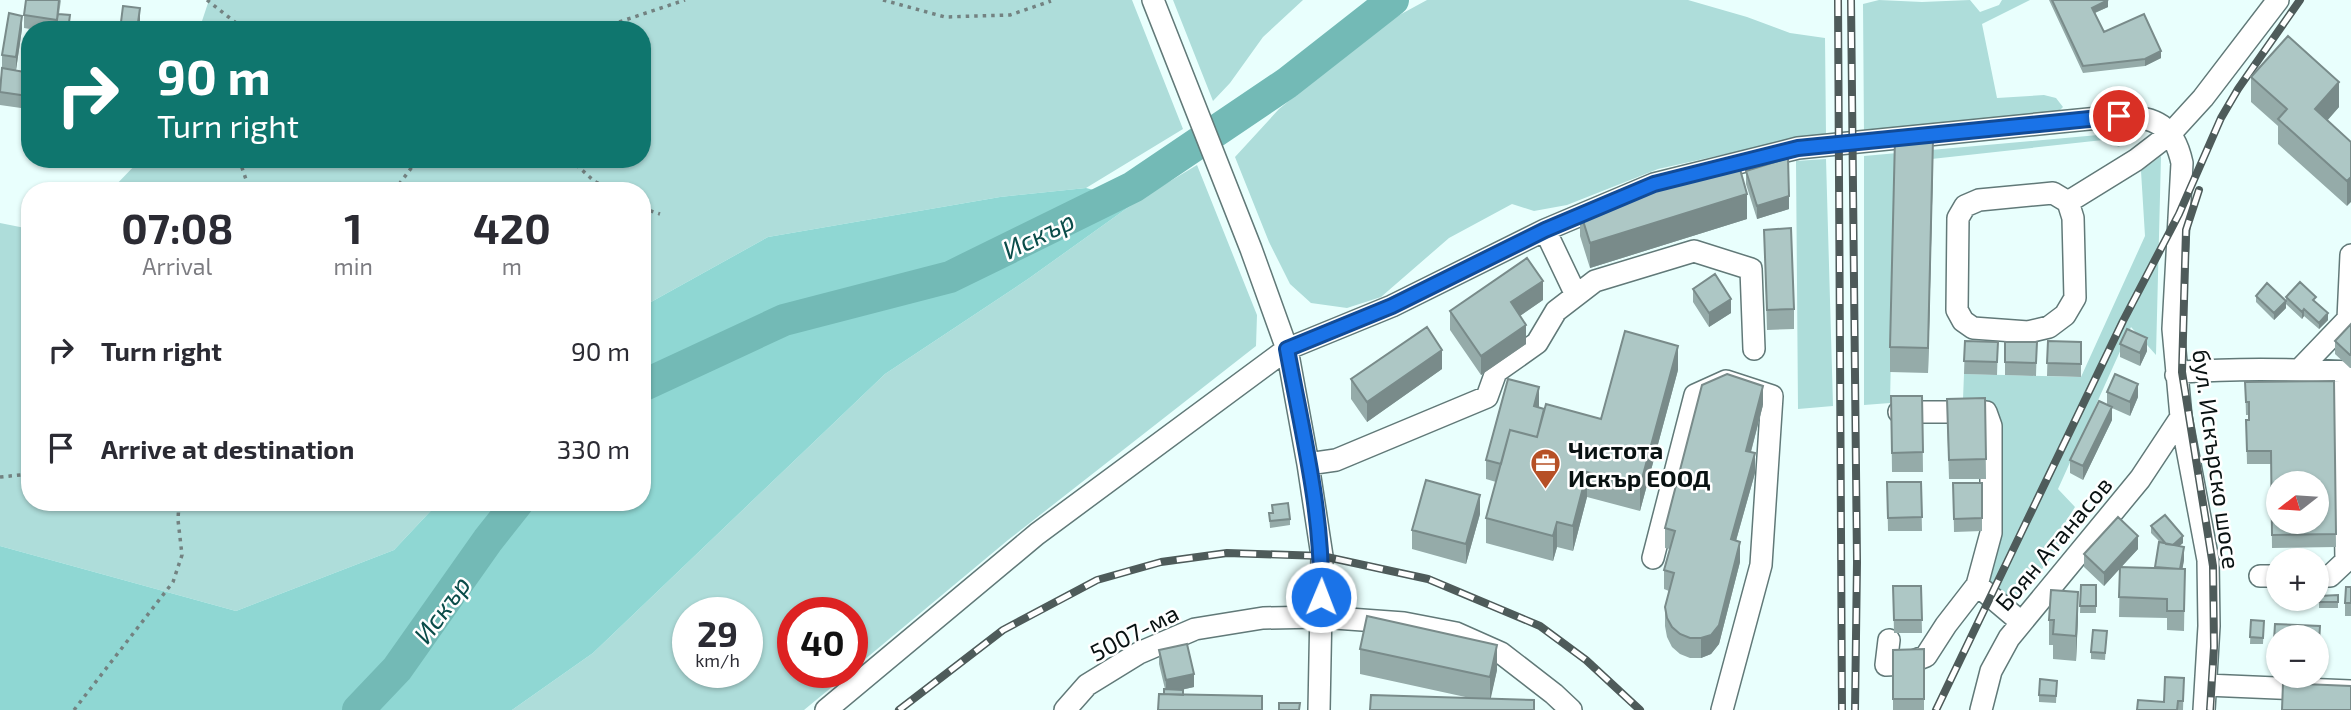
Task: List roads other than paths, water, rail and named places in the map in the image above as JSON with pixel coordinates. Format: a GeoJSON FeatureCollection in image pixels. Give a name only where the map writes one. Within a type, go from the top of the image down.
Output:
{"type":"FeatureCollection","features":[{"type":"Feature","properties":{"kind":"street"},"geometry":{"type":"LineString","coordinates":[[2068,202],[2136,159],[2171,133],[2203,98],[2278,0]]}},
{"type":"Feature","properties":{"kind":"street"},"geometry":{"type":"LineString","coordinates":[[1154,4],[1251,249],[1287,349],[1322,556],[1319,710]]}},
{"type":"Feature","properties":{"kind":"street"},"geometry":{"type":"LineString","coordinates":[[826,710],[1037,534],[1287,349],[1392,306],[1545,230],[1654,184],[1798,148],[2119,116],[2140,116],[2158,122],[2171,133]]}},
{"type":"Feature","properties":{"kind":"street","name":"бул. Искърско шосе"},"geometry":{"type":"LineString","coordinates":[[2171,133],[2179,148],[2182,163],[2173,329],[2176,375],[2181,417],[2208,560],[2209,626],[2204,710]]}},
{"type":"Feature","properties":{"kind":"street"},"geometry":{"type":"LineString","coordinates":[[2053,193],[2068,202],[2073,218],[2075,298],[2064,315],[2049,327],[2028,332],[1973,328],[1963,321],[1957,310],[1958,218],[1965,206],[1979,200],[2053,193]]}},
{"type":"Feature","properties":{"kind":"street"},"geometry":{"type":"LineString","coordinates":[[1545,230],[1577,295]]}},
{"type":"Feature","properties":{"kind":"street"},"geometry":{"type":"LineString","coordinates":[[1308,464],[1336,460],[1487,397],[1496,372],[1536,343],[1556,311],[1595,281],[1693,251],[1751,270],[1754,349]]}},
{"type":"Feature","properties":{"kind":"street"},"geometry":{"type":"LineString","coordinates":[[2300,369],[2349,320],[2351,255]]}},
{"type":"Feature","properties":{"kind":"street"},"geometry":{"type":"LineString","coordinates":[[2176,375],[2182,372],[2225,369],[2347,372],[2346,561],[2329,576]]}},
{"type":"Feature","properties":{"kind":"street"},"geometry":{"type":"LineString","coordinates":[[1653,558],[1695,395],[1726,381],[1772,396],[1761,565],[1722,710]]}},
{"type":"Feature","properties":{"kind":"street"},"geometry":{"type":"LineString","coordinates":[[1889,640],[1886,665],[1906,664],[1926,656],[1977,585],[1991,533],[1991,426],[1986,412],[1899,412]]}},
{"type":"Feature","properties":{"kind":"street","name":"Боян Атанасов"},"geometry":{"type":"LineString","coordinates":[[1981,710],[1991,671],[2001,650],[2021,622],[2140,479],[2181,417]]}},
{"type":"Feature","properties":{"kind":"street"},"geometry":{"type":"LineString","coordinates":[[1977,585],[2021,622]]}},
{"type":"Feature","properties":{"kind":"street","name":"5007-ма"},"geometry":{"type":"LineString","coordinates":[[1065,710],[1087,685],[1139,653],[1195,629],[1263,618],[1321,617],[1404,623],[1456,633],[1501,653],[1571,710]]}},
{"type":"Feature","properties":{"kind":"street"},"geometry":{"type":"LineString","coordinates":[[2206,685],[2351,691]]}},
{"type":"Feature","properties":{"kind":"waterway","name":"Искър"},"geometry":{"type":"LineString","coordinates":[[651,382],[784,320],[950,277],[1133,187],[1287,83],[1393,0]]}},
{"type":"Feature","properties":{"kind":"waterway","name":"Искър"},"geometry":{"type":"LineString","coordinates":[[358,710],[397,669],[511,511]]}},
{"type":"Feature","properties":{"kind":"railway"},"geometry":{"type":"LineString","coordinates":[[1838,0],[1842,710]]}},
{"type":"Feature","properties":{"kind":"railway"},"geometry":{"type":"LineString","coordinates":[[1851,0],[1857,562],[1855,710]]}},
{"type":"Feature","properties":{"kind":"railway"},"geometry":{"type":"LineString","coordinates":[[1936,710],[2123,321],[2179,214],[2221,118],[2300,0]]}},
{"type":"Feature","properties":{"kind":"railway"},"geometry":{"type":"LineString","coordinates":[[2199,190],[2186,230],[2182,372],[2213,566],[2214,647],[2210,710]]}},
{"type":"Feature","properties":{"kind":"railway"},"geometry":{"type":"LineString","coordinates":[[899,710],[1003,630],[1097,580],[1161,562],[1227,553],[1322,556],[1428,579],[1540,626],[1586,660],[1640,710]]}},
{"type":"Feature","properties":{"kind":"place","name":"Чистота Искър ЕООД"},"geometry":{"type":"Point","coordinates":[1545,490]}}]}
